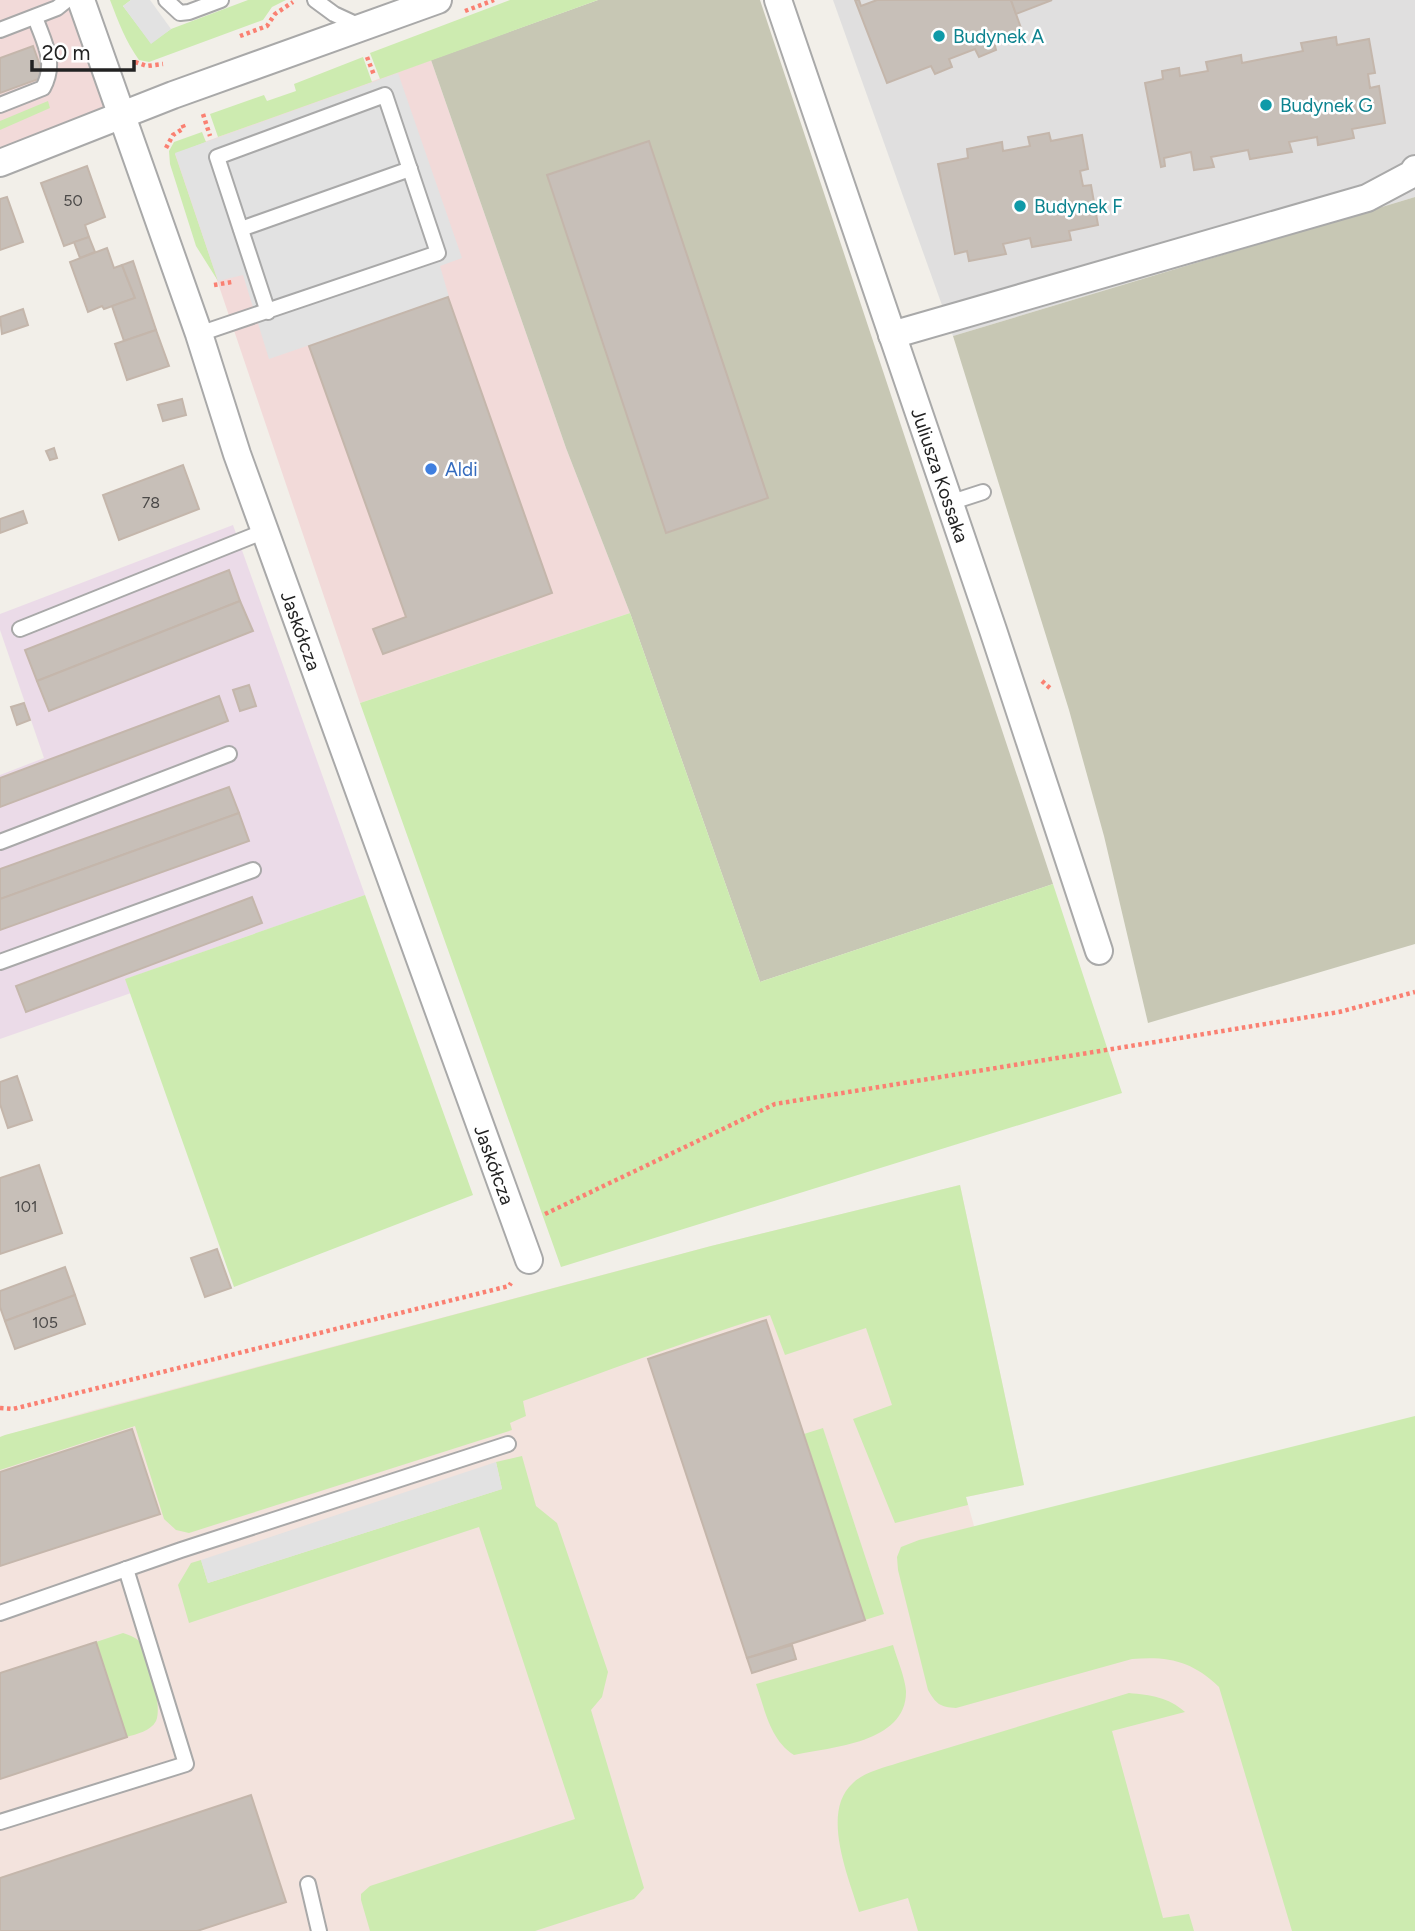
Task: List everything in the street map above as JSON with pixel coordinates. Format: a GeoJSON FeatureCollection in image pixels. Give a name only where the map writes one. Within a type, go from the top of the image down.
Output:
{"type":"FeatureCollection","features":[{"type":"Feature","properties":{"kind":"street","name":"Jaskółcza"},"geometry":{"type":"LineString","coordinates":[[81,0],[199,334],[237,454],[529,1260]]}},
{"type":"Feature","properties":{"kind":"street"},"geometry":{"type":"LineString","coordinates":[[0,163],[121,114],[439,0]]}},
{"type":"Feature","properties":{"kind":"street","name":"Juliusza Kossaka"},"geometry":{"type":"LineString","coordinates":[[778,0],[1099,951]]}},
{"type":"Feature","properties":{"kind":"street"},"geometry":{"type":"LineString","coordinates":[[892,335],[1367,198],[1412,174],[1415,169]]}},
{"type":"Feature","properties":{"kind":"lane"},"geometry":{"type":"LineString","coordinates":[[0,30],[57,8],[67,0]]}},
{"type":"Feature","properties":{"kind":"lane"},"geometry":{"type":"LineString","coordinates":[[166,0],[180,13],[221,0]]}},
{"type":"Feature","properties":{"kind":"lane"},"geometry":{"type":"LineString","coordinates":[[314,0],[334,14],[363,27]]}},
{"type":"Feature","properties":{"kind":"lane"},"geometry":{"type":"LineString","coordinates":[[0,105],[43,88],[50,75],[50,60],[35,17]]}},
{"type":"Feature","properties":{"kind":"lane"},"geometry":{"type":"LineString","coordinates":[[199,334],[268,312],[438,253],[385,95],[217,157],[268,312]]}},
{"type":"Feature","properties":{"kind":"lane"},"geometry":{"type":"LineString","coordinates":[[241,229],[410,169]]}},
{"type":"Feature","properties":{"kind":"lane"},"geometry":{"type":"LineString","coordinates":[[949,503],[983,492]]}},
{"type":"Feature","properties":{"kind":"lane"},"geometry":{"type":"LineString","coordinates":[[20,629],[265,531]]}},
{"type":"Feature","properties":{"kind":"lane"},"geometry":{"type":"LineString","coordinates":[[0,842],[229,754]]}},
{"type":"Feature","properties":{"kind":"lane"},"geometry":{"type":"LineString","coordinates":[[0,962],[253,870]]}},
{"type":"Feature","properties":{"kind":"lane"},"geometry":{"type":"LineString","coordinates":[[0,1612],[508,1444]]}},
{"type":"Feature","properties":{"kind":"lane"},"geometry":{"type":"LineString","coordinates":[[0,1822],[186,1764],[126,1569]]}},
{"type":"Feature","properties":{"kind":"lane"},"geometry":{"type":"LineString","coordinates":[[308,1884],[318,1931]]}},
{"type":"Feature","properties":{"kind":"path"},"geometry":{"type":"LineString","coordinates":[[228,40],[267,26],[275,15],[296,0]]}},
{"type":"Feature","properties":{"kind":"path"},"geometry":{"type":"LineString","coordinates":[[144,175],[166,169],[166,144],[184,128],[173,95]]}},
{"type":"Feature","properties":{"kind":"path"},"geometry":{"type":"LineString","coordinates":[[517,1228],[775,1104],[1339,1012],[1415,992]]}},
{"type":"Feature","properties":{"kind":"path"},"geometry":{"type":"LineString","coordinates":[[0,1408],[13,1409],[509,1286],[529,1260]]}},
{"type":"Feature","properties":{"kind":"shaded area"},"geometry":{"type":"Polygon","coordinates":[[[0,0],[81,0],[121,114],[0,163],[0,0]]]}},
{"type":"Feature","properties":{"kind":"shaded area"},"geometry":{"type":"Polygon","coordinates":[[[131,0],[150,0],[171,29],[151,44],[123,6],[131,0]]]}},
{"type":"Feature","properties":{"kind":"shaded area"},"geometry":{"type":"Polygon","coordinates":[[[598,0],[760,0],[1053,884],[760,982],[630,613],[566,448],[431,60],[598,0]]]}},
{"type":"Feature","properties":{"kind":"shaded area"},"geometry":{"type":"Polygon","coordinates":[[[833,0],[1415,0],[1415,197],[953,336],[833,0]]]}},
{"type":"Feature","properties":{"kind":"shaded area"},"geometry":{"type":"Polygon","coordinates":[[[431,60],[566,448],[630,613],[360,703],[174,153],[431,60]]]}},
{"type":"Feature","properties":{"kind":"shaded area"},"geometry":{"type":"Polygon","coordinates":[[[398,73],[462,258],[440,266],[449,297],[269,359],[243,275],[218,281],[175,153],[398,73]]]}},
{"type":"Feature","properties":{"kind":"shaded area"},"geometry":{"type":"Polygon","coordinates":[[[1415,197],[1415,944],[1148,1023],[1104,836],[1069,710],[953,336],[1415,197]]]}},
{"type":"Feature","properties":{"kind":"shaded area"},"geometry":{"type":"Polygon","coordinates":[[[233,525],[365,895],[126,979],[131,993],[0,1039],[0,775],[44,758],[0,630],[0,614],[233,525]]]}},
{"type":"Feature","properties":{"kind":"shaded area"},"geometry":{"type":"Polygon","coordinates":[[[960,1185],[1024,1485],[966,1497],[982,1555],[1226,1623],[1317,1931],[0,1931],[0,1437],[711,1246],[960,1185]]]}},
{"type":"Feature","properties":{"kind":"shaded area"},"geometry":{"type":"Polygon","coordinates":[[[496,1462],[502,1489],[208,1583],[201,1560],[496,1462]]]}},
{"type":"Feature","properties":{"kind":"green space"},"geometry":{"type":"Polygon","coordinates":[[[110,0],[131,0],[123,6],[151,43],[171,29],[248,0],[286,0],[272,7],[263,20],[149,62],[139,60],[134,53],[110,0]]]}},
{"type":"Feature","properties":{"kind":"green space"},"geometry":{"type":"Polygon","coordinates":[[[510,0],[598,0],[380,79],[370,53],[510,0]]]}},
{"type":"Feature","properties":{"kind":"green space"},"geometry":{"type":"Polygon","coordinates":[[[363,57],[372,82],[218,137],[210,114],[264,95],[267,101],[296,91],[294,84],[363,57]]]}},
{"type":"Feature","properties":{"kind":"green space"},"geometry":{"type":"Polygon","coordinates":[[[48,101],[50,108],[0,130],[0,121],[48,101]]]}},
{"type":"Feature","properties":{"kind":"green space"},"geometry":{"type":"Polygon","coordinates":[[[202,132],[206,142],[175,154],[218,281],[196,246],[170,164],[169,151],[174,142],[202,132]]]}},
{"type":"Feature","properties":{"kind":"green space"},"geometry":{"type":"Polygon","coordinates":[[[630,613],[760,982],[1053,884],[1122,1093],[561,1267],[360,703],[630,613]]]}},
{"type":"Feature","properties":{"kind":"green space"},"geometry":{"type":"Polygon","coordinates":[[[365,895],[473,1195],[234,1287],[125,979],[365,895]]]}},
{"type":"Feature","properties":{"kind":"green space"},"geometry":{"type":"Polygon","coordinates":[[[960,1185],[1024,1485],[966,1497],[968,1505],[895,1523],[853,1419],[892,1405],[866,1328],[785,1355],[770,1315],[523,1401],[526,1416],[510,1423],[512,1430],[189,1533],[176,1530],[164,1519],[135,1426],[0,1470],[0,1437],[5,1435],[711,1246],[960,1185]]]}},
{"type":"Feature","properties":{"kind":"green space"},"geometry":{"type":"Polygon","coordinates":[[[1415,1416],[1415,1931],[1292,1931],[1219,1687],[1189,1666],[1157,1658],[1132,1659],[956,1708],[939,1704],[928,1690],[898,1570],[897,1557],[901,1547],[919,1540],[1415,1416]]]}},
{"type":"Feature","properties":{"kind":"green space"},"geometry":{"type":"Polygon","coordinates":[[[823,1428],[884,1614],[865,1620],[804,1434],[823,1428]]]}},
{"type":"Feature","properties":{"kind":"green space"},"geometry":{"type":"Polygon","coordinates":[[[522,1456],[536,1506],[557,1523],[608,1672],[602,1697],[591,1710],[644,1888],[634,1899],[535,1931],[370,1931],[361,1894],[370,1886],[575,1819],[479,1527],[189,1623],[178,1585],[191,1563],[201,1560],[208,1583],[502,1489],[496,1462],[522,1456]]]}},
{"type":"Feature","properties":{"kind":"green space"},"geometry":{"type":"Polygon","coordinates":[[[123,1633],[136,1638],[142,1645],[158,1706],[156,1721],[151,1727],[127,1737],[96,1642],[123,1633]]]}},
{"type":"Feature","properties":{"kind":"green space"},"geometry":{"type":"Polygon","coordinates":[[[893,1645],[906,1691],[903,1708],[894,1722],[865,1740],[846,1745],[794,1755],[786,1749],[769,1724],[756,1684],[893,1645]]]}},
{"type":"Feature","properties":{"kind":"green space"},"geometry":{"type":"Polygon","coordinates":[[[1129,1693],[1159,1698],[1185,1712],[1112,1731],[1163,1918],[1189,1914],[1194,1931],[918,1931],[908,1898],[859,1912],[844,1864],[838,1828],[843,1795],[857,1779],[880,1769],[1129,1693]]]}},
{"type":"Feature","properties":{"kind":"building","name":"Budynek A"},"geometry":{"type":"Polygon","coordinates":[[[855,0],[859,0],[861,6],[877,0],[1011,0],[1022,31],[994,42],[996,50],[979,57],[975,49],[949,59],[952,67],[935,74],[931,66],[887,83],[855,0]]]}},
{"type":"Feature","properties":{"kind":"building"},"geometry":{"type":"Polygon","coordinates":[[[1011,0],[1052,0],[1016,14],[1011,0]]]}},
{"type":"Feature","properties":{"kind":"building","name":"Budynek G"},"geometry":{"type":"Polygon","coordinates":[[[1336,37],[1337,45],[1369,39],[1375,73],[1368,74],[1370,88],[1379,86],[1385,123],[1352,129],[1354,138],[1318,145],[1317,137],[1289,142],[1292,152],[1250,159],[1248,150],[1211,157],[1214,167],[1194,170],[1191,152],[1164,158],[1165,166],[1161,167],[1145,83],[1163,79],[1162,71],[1179,68],[1180,76],[1208,71],[1206,62],[1241,55],[1242,63],[1303,51],[1301,43],[1336,37]]]}},
{"type":"Feature","properties":{"kind":"building"},"geometry":{"type":"Polygon","coordinates":[[[33,46],[44,77],[0,93],[0,58],[33,46]]]}},
{"type":"Feature","properties":{"kind":"building","name":"Budynek F"},"geometry":{"type":"Polygon","coordinates":[[[1049,133],[1051,141],[1082,135],[1088,169],[1080,171],[1083,186],[1091,185],[1098,225],[1069,231],[1071,240],[1032,247],[1030,238],[1003,244],[1006,254],[969,261],[967,251],[955,254],[938,164],[968,158],[967,149],[1002,142],[1003,151],[1030,146],[1028,137],[1049,133]]]}},
{"type":"Feature","properties":{"kind":"building"},"geometry":{"type":"Polygon","coordinates":[[[649,141],[768,498],[666,533],[547,175],[649,141]]]}},
{"type":"Feature","properties":{"kind":"building"},"geometry":{"type":"Polygon","coordinates":[[[87,166],[105,217],[85,225],[89,237],[64,246],[41,183],[87,166]]]}},
{"type":"Feature","properties":{"kind":"building"},"geometry":{"type":"Polygon","coordinates":[[[7,197],[23,242],[0,250],[0,199],[7,197]]]}},
{"type":"Feature","properties":{"kind":"building"},"geometry":{"type":"Polygon","coordinates":[[[89,237],[95,252],[80,258],[74,242],[89,237]]]}},
{"type":"Feature","properties":{"kind":"building"},"geometry":{"type":"Polygon","coordinates":[[[107,248],[114,268],[122,265],[135,298],[88,312],[70,262],[107,248]]]}},
{"type":"Feature","properties":{"kind":"building"},"geometry":{"type":"Polygon","coordinates":[[[133,261],[156,330],[124,341],[112,306],[135,298],[122,265],[133,261]]]}},
{"type":"Feature","properties":{"kind":"building","name":"Aldi"},"geometry":{"type":"Polygon","coordinates":[[[448,297],[552,593],[383,654],[373,629],[406,617],[309,346],[448,297]]]}},
{"type":"Feature","properties":{"kind":"building"},"geometry":{"type":"Polygon","coordinates":[[[23,309],[28,325],[2,334],[0,317],[23,309]]]}},
{"type":"Feature","properties":{"kind":"building"},"geometry":{"type":"Polygon","coordinates":[[[156,330],[169,366],[127,380],[115,344],[156,330]]]}},
{"type":"Feature","properties":{"kind":"building"},"geometry":{"type":"Polygon","coordinates":[[[182,399],[186,415],[163,421],[158,405],[182,399]]]}},
{"type":"Feature","properties":{"kind":"building"},"geometry":{"type":"Polygon","coordinates":[[[54,448],[57,458],[50,460],[46,451],[54,448]]]}},
{"type":"Feature","properties":{"kind":"building"},"geometry":{"type":"Polygon","coordinates":[[[183,465],[199,509],[119,540],[103,495],[183,465]]]}},
{"type":"Feature","properties":{"kind":"building"},"geometry":{"type":"Polygon","coordinates":[[[23,511],[27,523],[0,533],[0,519],[23,511]]]}},
{"type":"Feature","properties":{"kind":"building"},"geometry":{"type":"Polygon","coordinates":[[[229,570],[240,601],[37,681],[25,650],[229,570]]]}},
{"type":"Feature","properties":{"kind":"building"},"geometry":{"type":"Polygon","coordinates":[[[240,601],[253,631],[49,711],[37,681],[240,601]]]}},
{"type":"Feature","properties":{"kind":"building"},"geometry":{"type":"Polygon","coordinates":[[[249,685],[256,706],[240,711],[233,690],[249,685]]]}},
{"type":"Feature","properties":{"kind":"building"},"geometry":{"type":"Polygon","coordinates":[[[219,696],[228,721],[0,807],[0,778],[219,696]]]}},
{"type":"Feature","properties":{"kind":"building"},"geometry":{"type":"Polygon","coordinates":[[[24,703],[30,720],[17,725],[11,707],[24,703]]]}},
{"type":"Feature","properties":{"kind":"building"},"geometry":{"type":"Polygon","coordinates":[[[229,787],[239,813],[0,899],[0,869],[229,787]]]}},
{"type":"Feature","properties":{"kind":"building"},"geometry":{"type":"Polygon","coordinates":[[[239,813],[249,841],[0,930],[0,899],[239,813]]]}},
{"type":"Feature","properties":{"kind":"building"},"geometry":{"type":"Polygon","coordinates":[[[252,897],[262,923],[26,1012],[16,986],[252,897]]]}},
{"type":"Feature","properties":{"kind":"building"},"geometry":{"type":"Polygon","coordinates":[[[17,1076],[32,1120],[8,1128],[0,1104],[0,1082],[17,1076]]]}},
{"type":"Feature","properties":{"kind":"building"},"geometry":{"type":"Polygon","coordinates":[[[39,1165],[62,1233],[0,1254],[0,1178],[39,1165]]]}},
{"type":"Feature","properties":{"kind":"building"},"geometry":{"type":"Polygon","coordinates":[[[217,1249],[231,1288],[205,1297],[191,1258],[217,1249]]]}},
{"type":"Feature","properties":{"kind":"building"},"geometry":{"type":"Polygon","coordinates":[[[65,1267],[75,1295],[5,1321],[0,1307],[0,1291],[65,1267]]]}},
{"type":"Feature","properties":{"kind":"building"},"geometry":{"type":"Polygon","coordinates":[[[75,1295],[85,1324],[15,1349],[5,1321],[75,1295]]]}},
{"type":"Feature","properties":{"kind":"building"},"geometry":{"type":"Polygon","coordinates":[[[766,1320],[865,1620],[747,1658],[648,1359],[766,1320]]]}},
{"type":"Feature","properties":{"kind":"building"},"geometry":{"type":"Polygon","coordinates":[[[132,1429],[160,1514],[0,1566],[0,1472],[132,1429]]]}},
{"type":"Feature","properties":{"kind":"building"},"geometry":{"type":"Polygon","coordinates":[[[96,1642],[127,1737],[0,1779],[0,1673],[96,1642]]]}},
{"type":"Feature","properties":{"kind":"building"},"geometry":{"type":"Polygon","coordinates":[[[792,1645],[796,1659],[752,1673],[747,1658],[792,1645]]]}},
{"type":"Feature","properties":{"kind":"building"},"geometry":{"type":"Polygon","coordinates":[[[251,1795],[286,1902],[197,1931],[0,1931],[0,1878],[251,1795]]]}},
{"type":"Feature","properties":{"kind":"place","name":"Budynek A"},"geometry":{"type":"Point","coordinates":[939,36]}},
{"type":"Feature","properties":{"kind":"place","name":"Budynek G"},"geometry":{"type":"Point","coordinates":[1266,105]}},
{"type":"Feature","properties":{"kind":"place","name":"Budynek F"},"geometry":{"type":"Point","coordinates":[1020,206]}},
{"type":"Feature","properties":{"kind":"place","name":"Aldi"},"geometry":{"type":"Point","coordinates":[431,469]}}]}
